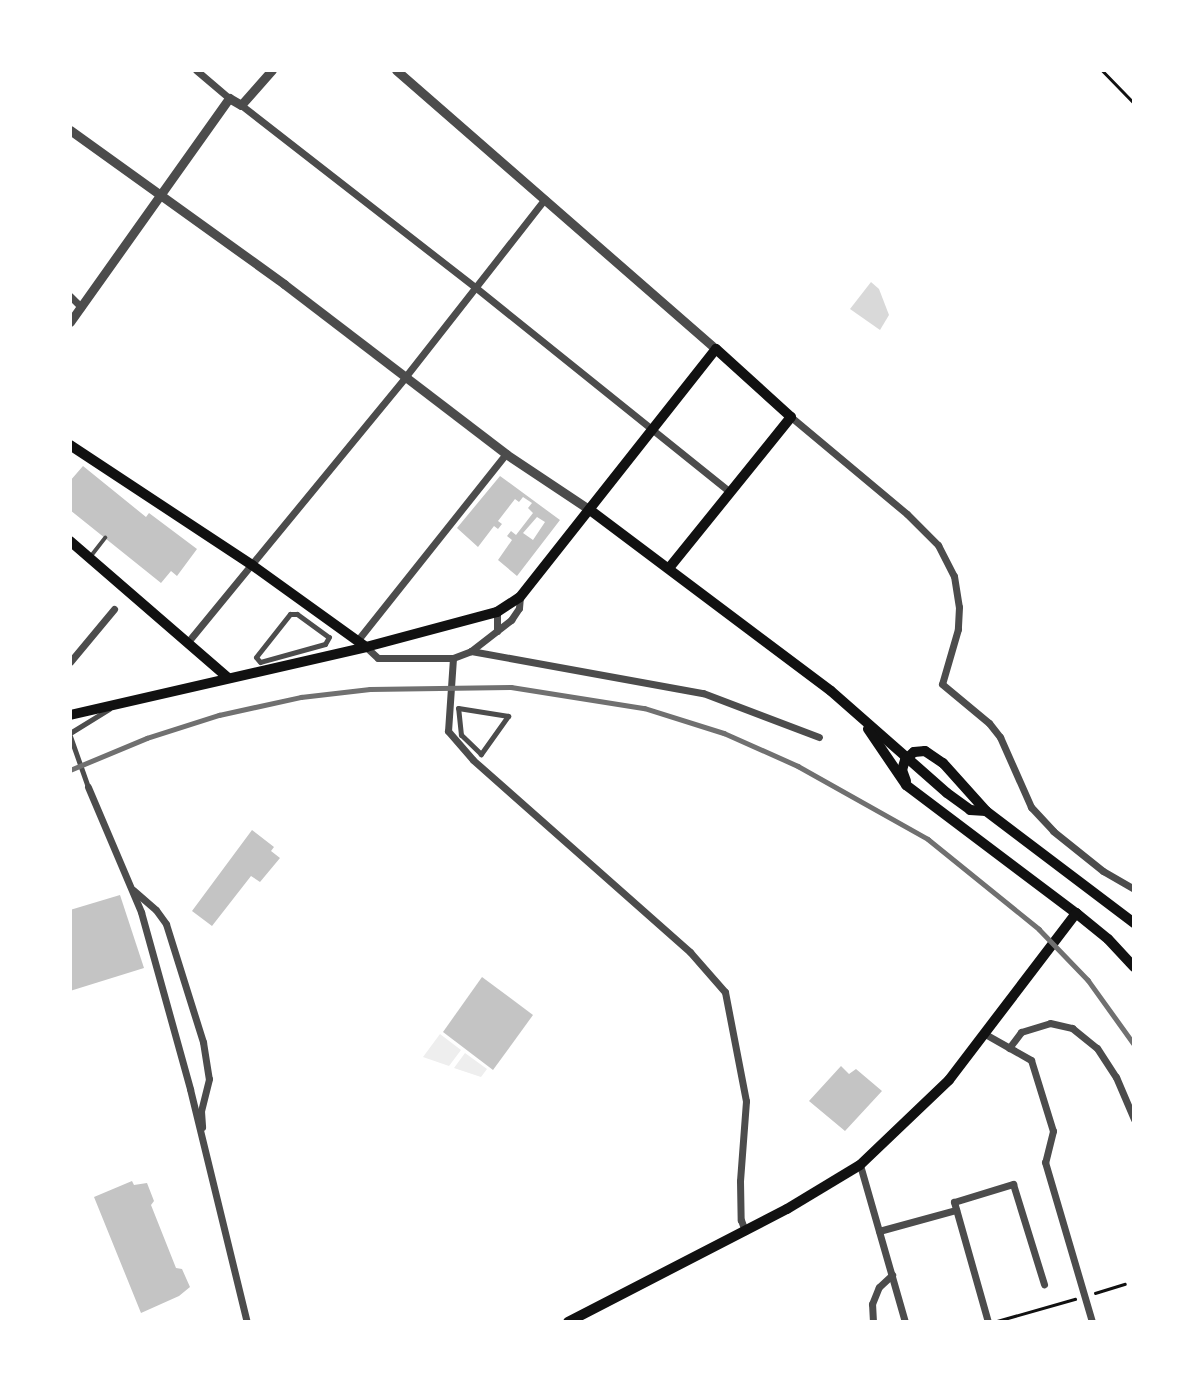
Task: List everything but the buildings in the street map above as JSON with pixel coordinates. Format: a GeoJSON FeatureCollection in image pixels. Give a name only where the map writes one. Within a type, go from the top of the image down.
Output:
{"type":"FeatureCollection","features":[{"type":"Feature","properties":{"kind":"main road"},"geometry":{"type":"LineString","coordinates":[[70,715],[497,612],[520,597],[716,349],[791,417],[668,568]]}},
{"type":"Feature","properties":{"kind":"main road"},"geometry":{"type":"LineString","coordinates":[[70,445],[252,565],[362,644]]}},
{"type":"Feature","properties":{"kind":"main road"},"geometry":{"type":"LineString","coordinates":[[590,510],[858,714],[905,760],[970,810],[986,811]]}},
{"type":"Feature","properties":{"kind":"main road"},"geometry":{"type":"LineString","coordinates":[[70,541],[228,678]]}},
{"type":"Feature","properties":{"kind":"main road"},"geometry":{"type":"LineString","coordinates":[[858,714],[902,781],[1076,913],[1108,939],[1134,967]]}},
{"type":"Feature","properties":{"kind":"main road"},"geometry":{"type":"LineString","coordinates":[[916,791],[903,776],[905,760],[914,752],[925,751],[960,780],[986,811],[1134,923]]}},
{"type":"Feature","properties":{"kind":"main road"},"geometry":{"type":"LineString","coordinates":[[568,1322],[745,1231],[860,1165],[948,1080],[1076,913]]}},
{"type":"Feature","properties":{"kind":"street"},"geometry":{"type":"LineString","coordinates":[[196,70],[475,287],[729,491]]}},
{"type":"Feature","properties":{"kind":"street"},"geometry":{"type":"LineString","coordinates":[[241,105],[272,70]]}},
{"type":"Feature","properties":{"kind":"street"},"geometry":{"type":"LineString","coordinates":[[396,70],[716,349]]}},
{"type":"Feature","properties":{"kind":"street"},"geometry":{"type":"LineString","coordinates":[[70,323],[229,98]]}},
{"type":"Feature","properties":{"kind":"street"},"geometry":{"type":"LineString","coordinates":[[70,130],[406,376],[506,454],[590,510]]}},
{"type":"Feature","properties":{"kind":"street"},"geometry":{"type":"LineString","coordinates":[[187,643],[406,376],[545,199]]}},
{"type":"Feature","properties":{"kind":"street"},"geometry":{"type":"LineString","coordinates":[[70,296],[81,307]]}},
{"type":"Feature","properties":{"kind":"street"},"geometry":{"type":"LineString","coordinates":[[791,417],[907,514],[938,545],[954,576],[958,607],[958,629],[942,684],[989,723],[1000,737],[1031,807],[1053,831],[1133,890]]}},
{"type":"Feature","properties":{"kind":"street"},"geometry":{"type":"LineString","coordinates":[[506,454],[362,644],[378,658],[453,658],[471,651],[511,620],[519,608],[520,597]]}},
{"type":"Feature","properties":{"kind":"street"},"geometry":{"type":"LineString","coordinates":[[70,662],[114,609]]}},
{"type":"Feature","properties":{"kind":"street"},"geometry":{"type":"LineString","coordinates":[[497,612],[497,631]]}},
{"type":"Feature","properties":{"kind":"street"},"geometry":{"type":"LineString","coordinates":[[290,614],[297,614],[329,637],[325,644],[260,662],[256,657],[290,614]]}},
{"type":"Feature","properties":{"kind":"street"},"geometry":{"type":"LineString","coordinates":[[471,651],[702,693],[819,737]]}},
{"type":"Feature","properties":{"kind":"street"},"geometry":{"type":"LineString","coordinates":[[453,658],[447,731],[473,760],[690,952],[725,992],[746,1101],[740,1181],[741,1220],[745,1231]]}},
{"type":"Feature","properties":{"kind":"street"},"geometry":{"type":"LineString","coordinates":[[116,705],[70,734],[127,885],[141,912],[247,1322]]}},
{"type":"Feature","properties":{"kind":"street"},"geometry":{"type":"LineString","coordinates":[[458,708],[508,716],[481,754],[458,730],[458,708]]}},
{"type":"Feature","properties":{"kind":"street"},"geometry":{"type":"LineString","coordinates":[[127,885],[156,910],[166,924],[203,1042],[209,1079],[201,1111],[203,1146]]}},
{"type":"Feature","properties":{"kind":"street"},"geometry":{"type":"LineString","coordinates":[[1009,1048],[1021,1032],[1050,1023],[1072,1028],[1097,1048],[1116,1077],[1134,1119]]}},
{"type":"Feature","properties":{"kind":"street"},"geometry":{"type":"LineString","coordinates":[[985,1034],[1031,1060],[1053,1130],[1045,1162],[1092,1322]]}},
{"type":"Feature","properties":{"kind":"street"},"geometry":{"type":"LineString","coordinates":[[860,1165],[905,1322]]}},
{"type":"Feature","properties":{"kind":"street"},"geometry":{"type":"LineString","coordinates":[[988,1322],[954,1202],[1013,1184],[1044,1284]]}},
{"type":"Feature","properties":{"kind":"street"},"geometry":{"type":"LineString","coordinates":[[879,1231],[956,1210]]}},
{"type":"Feature","properties":{"kind":"street"},"geometry":{"type":"LineString","coordinates":[[873,1322],[872,1304],[879,1287],[892,1275]]}},
{"type":"Feature","properties":{"kind":"lane"},"geometry":{"type":"LineString","coordinates":[[90,557],[105,538]]}},
{"type":"Feature","properties":{"kind":"path"},"geometry":{"type":"LineString","coordinates":[[1102,70],[1134,103]]}},
{"type":"Feature","properties":{"kind":"path"},"geometry":{"type":"LineString","coordinates":[[995,1322],[1125,1284]]}},
{"type":"Feature","properties":{"kind":"shaded area"},"geometry":{"type":"Polygon","coordinates":[[[871,282],[879,289],[889,315],[880,330],[850,309],[871,282]]]}},
{"type":"Feature","properties":{"kind":"shaded area"},"geometry":{"type":"Polygon","coordinates":[[[440,1034],[461,1050],[449,1066],[423,1057],[440,1034]]]}},
{"type":"Feature","properties":{"kind":"shaded area"},"geometry":{"type":"Polygon","coordinates":[[[465,1053],[487,1069],[481,1077],[454,1068],[465,1053]]]}},
{"type":"Feature","properties":{"kind":"railway"},"geometry":{"type":"LineString","coordinates":[[70,770],[147,738],[219,715],[301,697],[370,689],[511,687],[644,708],[724,733],[798,766],[928,839],[1039,929],[1088,980],[1134,1044]]}}]}
